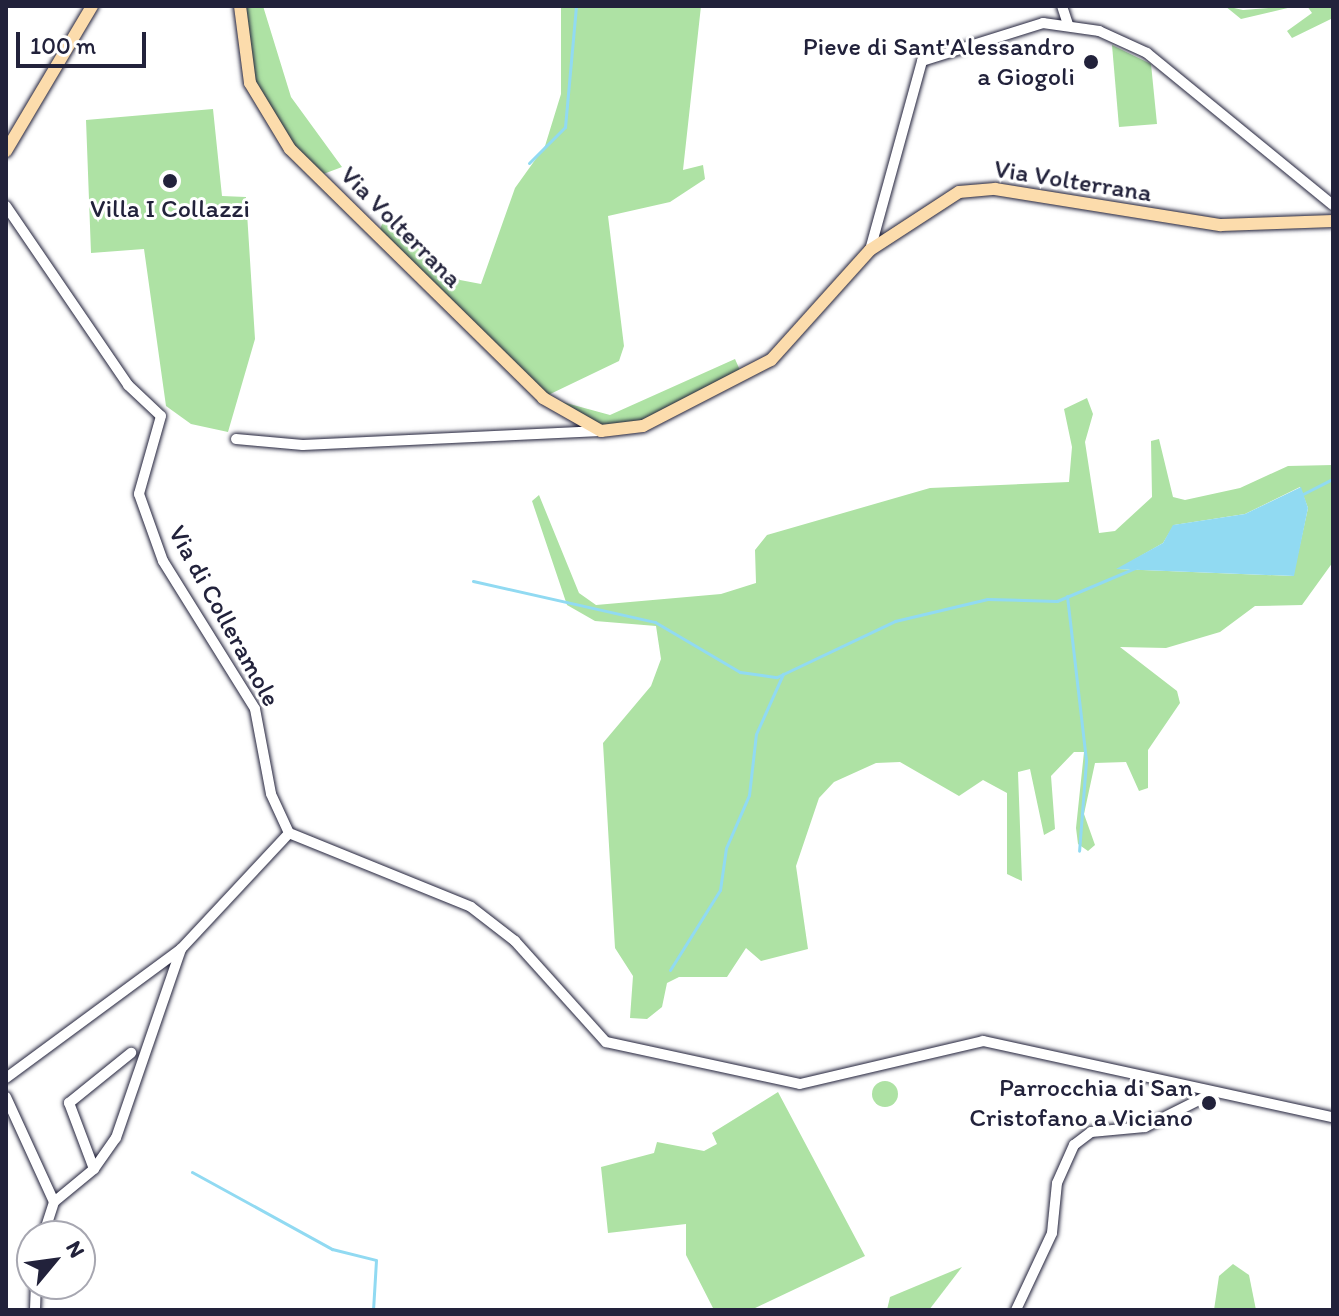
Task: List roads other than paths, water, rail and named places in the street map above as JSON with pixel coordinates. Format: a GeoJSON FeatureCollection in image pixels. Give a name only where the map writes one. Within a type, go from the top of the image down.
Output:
{"type":"FeatureCollection","features":[{"type":"Feature","properties":{"kind":"main road"},"geometry":{"type":"LineString","coordinates":[[6,151],[92,6]]}},
{"type":"Feature","properties":{"kind":"main road","name":"Via Volterrana"},"geometry":{"type":"LineString","coordinates":[[240,6],[250,83],[290,149],[543,398],[601,431],[643,426],[771,360],[870,250],[975,189],[1221,225],[1333,221]]}},
{"type":"Feature","properties":{"kind":"street"},"geometry":{"type":"LineString","coordinates":[[1062,6],[1068,24]]}},
{"type":"Feature","properties":{"kind":"street"},"geometry":{"type":"LineString","coordinates":[[870,250],[922,61],[1043,23],[1068,24],[1147,53],[1333,205]]}},
{"type":"Feature","properties":{"kind":"street","name":"Via di Colleramole"},"geometry":{"type":"LineString","coordinates":[[6,206],[128,385],[161,416],[139,494],[163,561],[255,709],[271,794],[289,833]]}},
{"type":"Feature","properties":{"kind":"street","name":"Via Volterrana"},"geometry":{"type":"LineString","coordinates":[[236,439],[303,445],[601,431]]}},
{"type":"Feature","properties":{"kind":"street"},"geometry":{"type":"LineString","coordinates":[[6,1078],[181,949],[289,833],[471,907],[515,941],[606,1042],[800,1084],[983,1041],[1209,1095],[1333,1117]]}},
{"type":"Feature","properties":{"kind":"street"},"geometry":{"type":"LineString","coordinates":[[48,1220],[54,1202],[94,1169],[116,1138],[181,949]]}},
{"type":"Feature","properties":{"kind":"street"},"geometry":{"type":"LineString","coordinates":[[94,1169],[69,1103],[131,1053]]}},
{"type":"Feature","properties":{"kind":"street"},"geometry":{"type":"LineString","coordinates":[[1016,1310],[1052,1233],[1057,1183],[1074,1145],[1091,1132],[1145,1127],[1209,1095]]}},
{"type":"Feature","properties":{"kind":"street"},"geometry":{"type":"LineString","coordinates":[[6,1097],[54,1202]]}},
{"type":"Feature","properties":{"kind":"water"},"geometry":{"type":"Polygon","coordinates":[[[1301,487],[1308,508],[1294,576],[1116,569],[1163,543],[1173,525],[1245,514],[1301,487]]]}},
{"type":"Feature","properties":{"kind":"waterway"},"geometry":{"type":"LineString","coordinates":[[529,163],[565,127],[576,6]]}},
{"type":"Feature","properties":{"kind":"waterway"},"geometry":{"type":"LineString","coordinates":[[1301,495],[1333,479]]}},
{"type":"Feature","properties":{"kind":"waterway"},"geometry":{"type":"LineString","coordinates":[[473,581],[655,622],[740,672],[777,677],[895,621],[987,599],[1057,601],[1135,568]]}},
{"type":"Feature","properties":{"kind":"waterway"},"geometry":{"type":"LineString","coordinates":[[1067,596],[1086,761],[1079,851]]}},
{"type":"Feature","properties":{"kind":"waterway"},"geometry":{"type":"LineString","coordinates":[[670,970],[720,890],[726,848],[749,795],[756,734],[783,674]]}},
{"type":"Feature","properties":{"kind":"waterway"},"geometry":{"type":"LineString","coordinates":[[192,1172],[332,1249],[376,1260],[373,1310]]}},
{"type":"Feature","properties":{"kind":"place","name":"Pieve di Sant'Alessandro a Giogoli"},"geometry":{"type":"Point","coordinates":[1091,62]}},
{"type":"Feature","properties":{"kind":"place","name":"Villa I Collazzi"},"geometry":{"type":"Point","coordinates":[170,181]}},
{"type":"Feature","properties":{"kind":"place","name":"Parrocchia di San Cristofano a Viciano"},"geometry":{"type":"Point","coordinates":[1209,1103]}}]}
